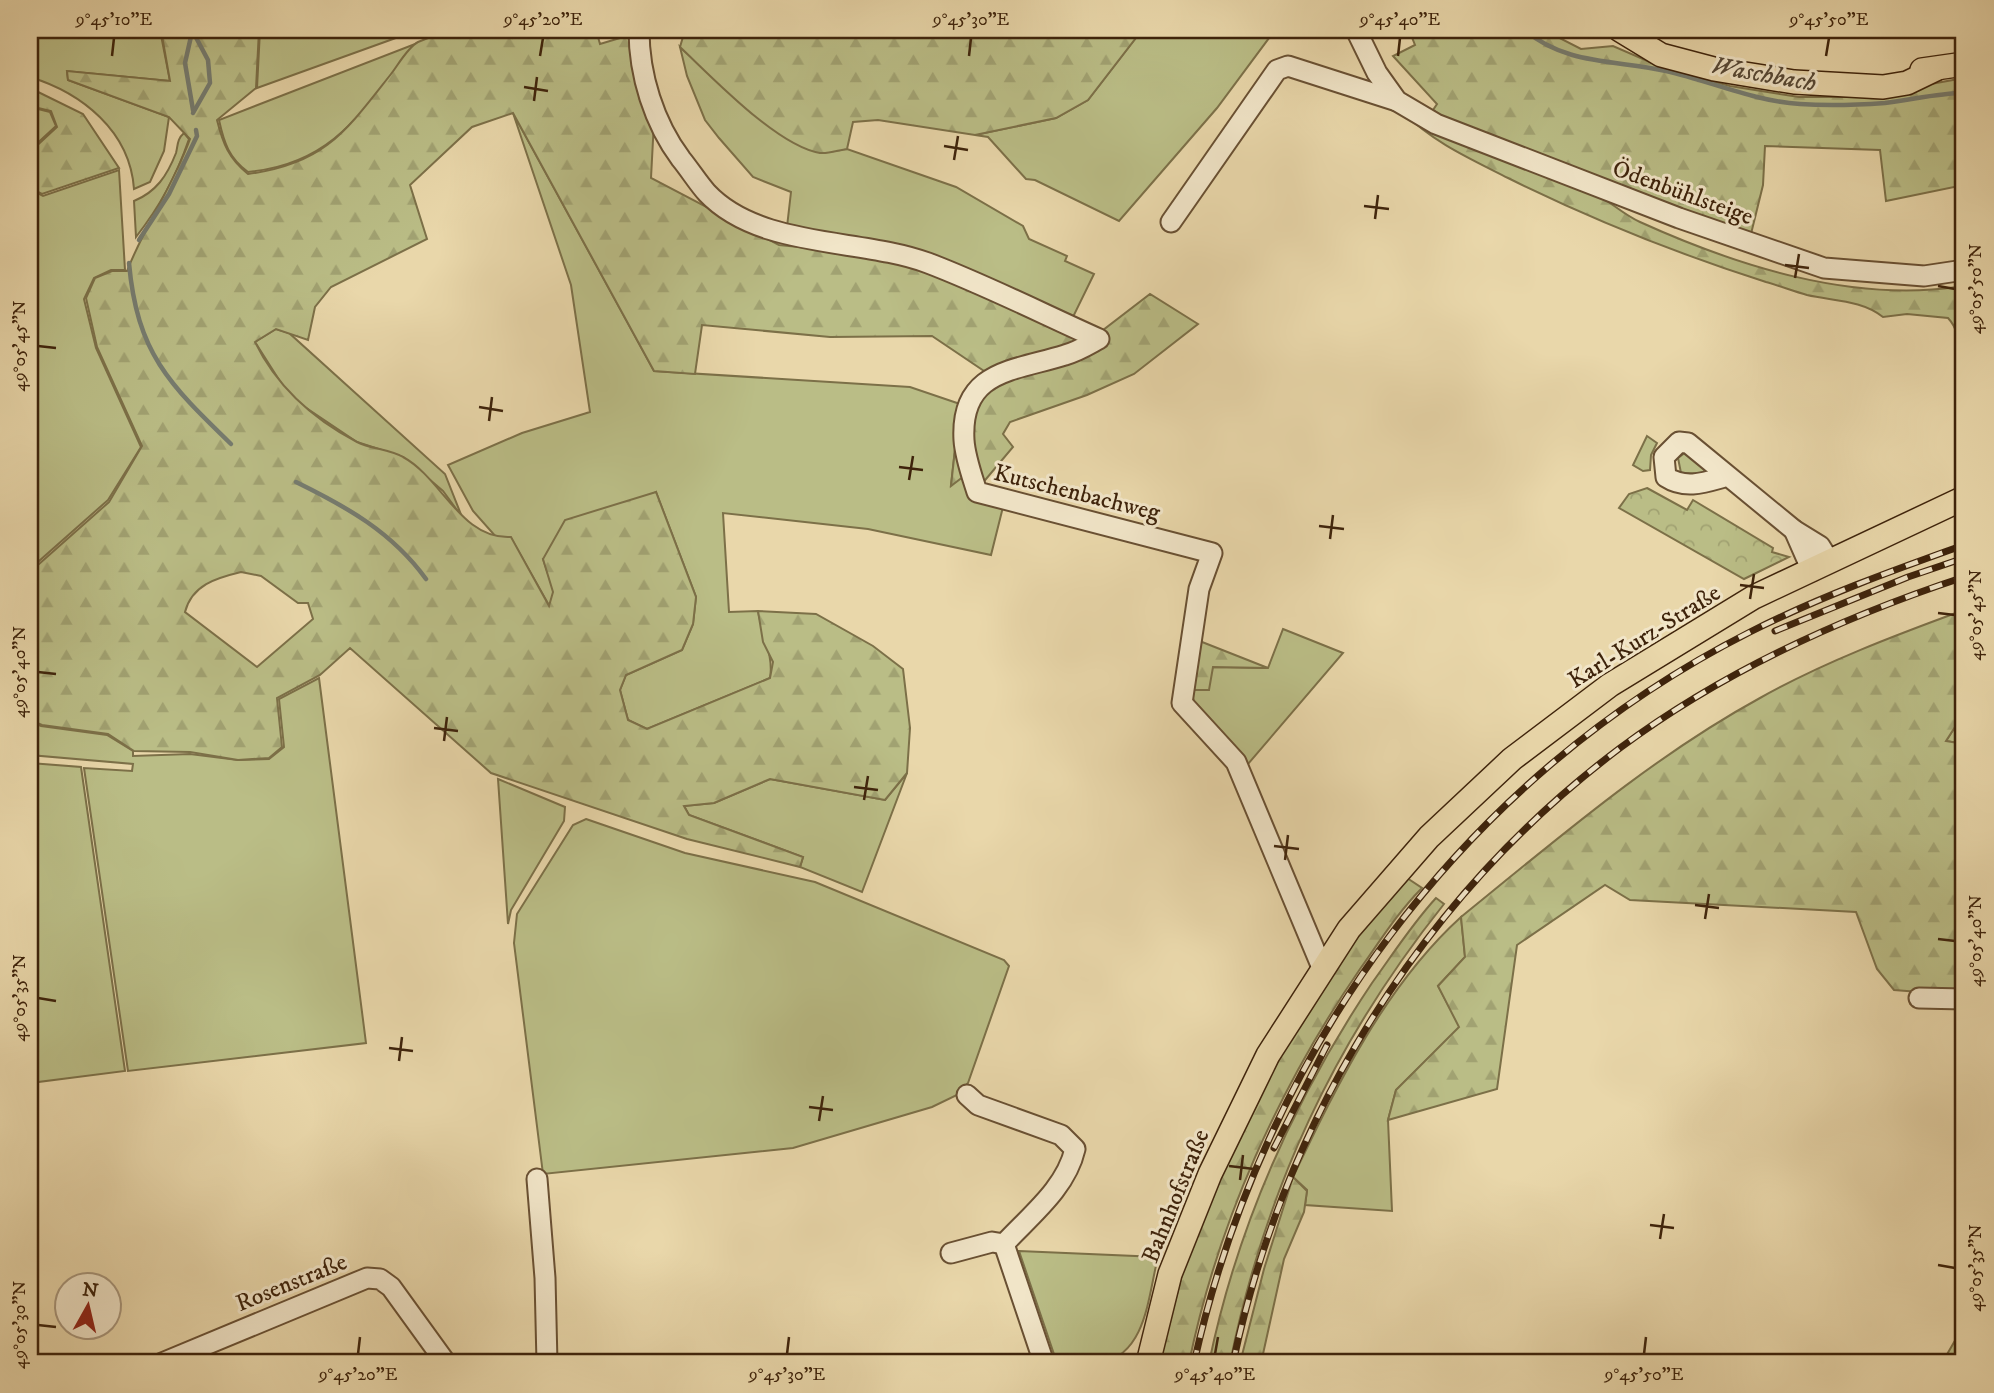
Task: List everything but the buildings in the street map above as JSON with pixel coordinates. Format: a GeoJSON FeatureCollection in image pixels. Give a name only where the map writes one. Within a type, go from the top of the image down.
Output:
{"type":"FeatureCollection","features":[{"type":"Feature","properties":{"kind":"main road"},"geometry":{"type":"LineString","coordinates":[[1620,30],[1661,55],[1714,69],[1794,82],[1847,83],[1876,75],[1964,64]]}},
{"type":"Feature","properties":{"kind":"main road","name":"Karl-Kurz-Straße"},"geometry":{"type":"LineString","coordinates":[[1323,970],[1349,929],[1429,837],[1512,759],[1610,685],[1754,597],[1964,499]]}},
{"type":"Feature","properties":{"kind":"main road","name":"Bahnhofstraße"},"geometry":{"type":"LineString","coordinates":[[1148,1363],[1170,1274],[1210,1174],[1268,1055],[1323,970]]}},
{"type":"Feature","properties":{"kind":"street","name":"Kutschenbachweg"},"geometry":{"type":"LineString","coordinates":[[639,30],[645,83],[657,119],[670,145],[709,195],[744,219],[786,233],[926,262],[1099,339],[1069,355],[995,374],[976,389],[965,414],[964,442],[977,492],[1212,552],[1199,589],[1182,703],[1236,762],[1323,970]]}},
{"type":"Feature","properties":{"kind":"street","name":"Ödenbühlsteige"},"geometry":{"type":"LineString","coordinates":[[1356,30],[1377,74],[1397,100]]}},
{"type":"Feature","properties":{"kind":"street","name":"Ödenbühlsteige"},"geometry":{"type":"LineString","coordinates":[[1171,222],[1277,70],[1288,66],[1397,100],[1449,129],[1679,218],[1824,268],[1924,276],[1964,270]]}},
{"type":"Feature","properties":{"kind":"street"},"geometry":{"type":"LineString","coordinates":[[1728,477],[1794,530],[1821,567]]}},
{"type":"Feature","properties":{"kind":"street"},"geometry":{"type":"LineString","coordinates":[[1919,998],[1964,999]]}},
{"type":"Feature","properties":{"kind":"street"},"geometry":{"type":"LineString","coordinates":[[967,1094],[978,1105],[1061,1135],[1075,1149],[1071,1166],[1052,1193],[1004,1244]]}},
{"type":"Feature","properties":{"kind":"street"},"geometry":{"type":"LineString","coordinates":[[537,1179],[545,1278],[547,1363]]}},
{"type":"Feature","properties":{"kind":"street"},"geometry":{"type":"LineString","coordinates":[[951,1253],[992,1242],[1004,1244]]}},
{"type":"Feature","properties":{"kind":"street"},"geometry":{"type":"LineString","coordinates":[[1004,1244],[1044,1363]]}},
{"type":"Feature","properties":{"kind":"street","name":"Rosenstraße"},"geometry":{"type":"LineString","coordinates":[[169,1361],[367,1278],[380,1279],[391,1287],[446,1363]]}},
{"type":"Feature","properties":{"kind":"green space"},"geometry":{"type":"Polygon","coordinates":[[[30,30],[160,30],[170,81],[67,71],[68,80],[169,117],[164,151],[150,182],[134,189],[131,168],[123,149],[100,117],[68,93],[30,77],[30,30]]]}},
{"type":"Feature","properties":{"kind":"green space"},"geometry":{"type":"Polygon","coordinates":[[[161,30],[259,30],[256,88],[217,120],[228,150],[236,163],[248,174],[296,162],[332,142],[360,112],[403,56],[418,42],[430,37],[476,30],[512,30],[513,38],[540,30],[596,30],[600,44],[630,35],[654,121],[651,178],[779,245],[931,260],[1090,340],[1150,294],[1198,324],[1134,374],[1087,395],[1010,422],[1003,434],[1013,447],[981,485],[968,473],[951,486],[960,404],[984,371],[932,336],[830,337],[702,325],[695,374],[654,371],[513,113],[472,127],[410,185],[427,239],[331,287],[315,307],[308,340],[276,329],[255,342],[274,373],[311,412],[341,433],[357,442],[398,454],[417,467],[465,519],[479,529],[494,535],[511,537],[549,606],[553,592],[543,559],[565,520],[656,492],[696,597],[693,624],[682,650],[626,675],[620,690],[628,720],[647,729],[770,678],[773,662],[763,642],[758,611],[816,614],[873,646],[903,669],[910,728],[907,773],[885,800],[770,779],[714,803],[684,806],[689,815],[803,857],[800,867],[687,839],[491,773],[350,648],[320,675],[277,698],[282,747],[269,758],[238,760],[190,752],[134,751],[108,734],[42,725],[30,720],[30,572],[109,502],[142,446],[97,347],[86,298],[95,278],[112,271],[127,271],[190,139],[169,117],[68,80],[67,71],[170,81],[161,30]],[[241,572],[214,580],[193,595],[185,612],[257,667],[313,619],[308,603],[298,603],[261,576],[241,572]]]}},
{"type":"Feature","properties":{"kind":"green space"},"geometry":{"type":"Polygon","coordinates":[[[260,30],[418,30],[257,88],[260,30]]]}},
{"type":"Feature","properties":{"kind":"green space"},"geometry":{"type":"Polygon","coordinates":[[[685,30],[1142,30],[1088,100],[1056,118],[975,135],[878,120],[853,122],[847,149],[820,153],[784,138],[727,92],[680,47],[685,30]]]}},
{"type":"Feature","properties":{"kind":"green space"},"geometry":{"type":"Polygon","coordinates":[[[1142,30],[1275,30],[1217,108],[1119,221],[1035,180],[1026,179],[988,137],[975,135],[1056,118],[1088,100],[1142,30]]]}},
{"type":"Feature","properties":{"kind":"green space"},"geometry":{"type":"Polygon","coordinates":[[[1409,30],[1544,30],[1581,49],[1613,46],[1666,69],[1730,86],[1799,97],[1859,97],[1964,78],[1964,185],[1886,201],[1880,150],[1765,146],[1763,185],[1750,238],[1445,118],[1433,110],[1437,104],[1393,56],[1415,45],[1409,30]]]}},
{"type":"Feature","properties":{"kind":"green space"},"geometry":{"type":"Polygon","coordinates":[[[415,44],[346,129],[326,145],[304,157],[278,167],[248,172],[225,143],[219,120],[415,44]]]}},
{"type":"Feature","properties":{"kind":"green space"},"geometry":{"type":"Polygon","coordinates":[[[680,47],[753,114],[821,153],[847,149],[956,187],[1023,226],[1029,239],[1067,256],[1065,261],[1094,274],[1072,319],[1020,298],[929,253],[787,227],[791,192],[753,177],[705,120],[687,76],[680,47]]]}},
{"type":"Feature","properties":{"kind":"green space"},"geometry":{"type":"Polygon","coordinates":[[[30,88],[83,114],[119,168],[42,194],[30,188],[30,152],[57,127],[51,111],[30,106],[30,88]]]}},
{"type":"Feature","properties":{"kind":"green space"},"geometry":{"type":"Polygon","coordinates":[[[30,107],[50,112],[56,126],[30,150],[30,107]]]}},
{"type":"Feature","properties":{"kind":"green space"},"geometry":{"type":"Polygon","coordinates":[[[513,113],[654,371],[910,387],[960,404],[951,485],[968,472],[1004,503],[991,555],[868,529],[723,513],[729,612],[758,611],[769,654],[770,678],[647,729],[628,720],[620,690],[626,675],[682,650],[693,624],[696,597],[656,492],[543,559],[554,592],[550,607],[511,538],[497,538],[473,511],[448,465],[522,433],[590,412],[571,285],[513,113]]]}},
{"type":"Feature","properties":{"kind":"green space"},"geometry":{"type":"Polygon","coordinates":[[[1404,113],[1567,180],[1597,194],[1640,222],[1715,253],[1755,266],[1835,285],[1917,290],[1957,287],[1962,294],[1965,316],[1959,372],[1956,331],[1948,318],[1907,314],[1883,317],[1857,304],[1802,293],[1668,248],[1571,208],[1480,164],[1440,142],[1404,113]]]}},
{"type":"Feature","properties":{"kind":"green space"},"geometry":{"type":"Polygon","coordinates":[[[184,133],[189,139],[173,179],[136,237],[134,201],[149,193],[165,176],[184,133]]]}},
{"type":"Feature","properties":{"kind":"green space"},"geometry":{"type":"Polygon","coordinates":[[[119,170],[125,270],[111,270],[94,278],[84,299],[96,348],[141,447],[108,500],[39,561],[30,558],[30,189],[43,196],[119,170]]]}},
{"type":"Feature","properties":{"kind":"green space"},"geometry":{"type":"Polygon","coordinates":[[[276,329],[289,333],[445,474],[462,517],[443,491],[403,457],[357,442],[290,397],[255,342],[276,329]]]}},
{"type":"Feature","properties":{"kind":"green space"},"geometry":{"type":"Polygon","coordinates":[[[1647,436],[1657,443],[1651,455],[1650,470],[1643,471],[1633,465],[1647,436]]]}},
{"type":"Feature","properties":{"kind":"green space"},"geometry":{"type":"Polygon","coordinates":[[[1686,452],[1709,466],[1708,474],[1681,473],[1678,458],[1686,452]]]}},
{"type":"Feature","properties":{"kind":"green space"},"geometry":{"type":"Polygon","coordinates":[[[1647,488],[1687,510],[1693,500],[1773,548],[1772,552],[1789,557],[1744,579],[1619,508],[1629,494],[1647,488]]]}},
{"type":"Feature","properties":{"kind":"green space"},"geometry":{"type":"Polygon","coordinates":[[[1964,610],[1964,713],[1946,741],[1964,744],[1964,894],[1958,895],[1958,995],[1894,990],[1877,969],[1856,912],[1630,900],[1605,885],[1517,945],[1497,1089],[1388,1120],[1396,1090],[1459,1027],[1438,986],[1465,957],[1461,917],[1643,773],[1720,721],[1784,685],[1835,661],[1964,610]]]}},
{"type":"Feature","properties":{"kind":"green space"},"geometry":{"type":"Polygon","coordinates":[[[1283,629],[1343,653],[1242,771],[1195,706],[1191,690],[1213,667],[1268,668],[1283,629]]]}},
{"type":"Feature","properties":{"kind":"green space"},"geometry":{"type":"Polygon","coordinates":[[[1197,640],[1268,668],[1213,667],[1209,690],[1191,690],[1197,640]]]}},
{"type":"Feature","properties":{"kind":"green space"},"geometry":{"type":"Polygon","coordinates":[[[319,678],[366,1043],[128,1071],[84,768],[132,771],[133,764],[30,755],[30,721],[41,726],[107,735],[133,751],[133,756],[190,754],[238,760],[269,759],[284,747],[279,699],[319,678]]]}},
{"type":"Feature","properties":{"kind":"green space"},"geometry":{"type":"Polygon","coordinates":[[[1964,713],[1964,744],[1946,741],[1964,713]]]}},
{"type":"Feature","properties":{"kind":"green space"},"geometry":{"type":"Polygon","coordinates":[[[30,763],[81,767],[125,1071],[30,1083],[30,763]]]}},
{"type":"Feature","properties":{"kind":"green space"},"geometry":{"type":"Polygon","coordinates":[[[907,773],[862,892],[800,867],[803,857],[689,815],[684,806],[714,803],[770,779],[885,800],[907,773]]]}},
{"type":"Feature","properties":{"kind":"green space"},"geometry":{"type":"Polygon","coordinates":[[[498,779],[565,807],[564,821],[511,910],[508,924],[498,779]]]}},
{"type":"Feature","properties":{"kind":"green space"},"geometry":{"type":"Polygon","coordinates":[[[586,819],[685,853],[815,882],[1004,960],[1009,966],[968,1083],[957,1095],[932,1107],[793,1148],[543,1174],[514,943],[517,914],[573,825],[586,819]]]}},
{"type":"Feature","properties":{"kind":"green space"},"geometry":{"type":"Polygon","coordinates":[[[1404,876],[1422,888],[1390,927],[1331,1014],[1278,1108],[1255,1157],[1234,1207],[1217,1259],[1201,1310],[1189,1363],[1159,1363],[1183,1271],[1205,1205],[1271,1065],[1332,971],[1404,876]]]}},
{"type":"Feature","properties":{"kind":"green space"},"geometry":{"type":"Polygon","coordinates":[[[1436,898],[1444,904],[1369,1010],[1337,1064],[1309,1120],[1284,1178],[1263,1238],[1230,1363],[1209,1363],[1235,1262],[1272,1165],[1294,1118],[1344,1027],[1372,983],[1436,898]]]}},
{"type":"Feature","properties":{"kind":"green space"},"geometry":{"type":"Polygon","coordinates":[[[1461,917],[1465,957],[1438,986],[1460,1027],[1396,1090],[1388,1120],[1392,1211],[1305,1205],[1307,1190],[1293,1177],[1345,1072],[1386,1005],[1409,974],[1461,917]]]}},
{"type":"Feature","properties":{"kind":"green space"},"geometry":{"type":"Polygon","coordinates":[[[1293,1177],[1307,1191],[1304,1212],[1284,1259],[1261,1363],[1240,1363],[1264,1269],[1293,1177]]]}},
{"type":"Feature","properties":{"kind":"green space"},"geometry":{"type":"Polygon","coordinates":[[[1019,1251],[1158,1257],[1143,1321],[1128,1347],[1117,1357],[1102,1363],[1057,1363],[1019,1251]]]}},
{"type":"Feature","properties":{"kind":"green space"},"geometry":{"type":"Polygon","coordinates":[[[1964,1325],[1964,1363],[1942,1363],[1964,1325]]]}},
{"type":"Feature","properties":{"kind":"waterway"},"geometry":{"type":"LineString","coordinates":[[192,30],[208,60],[210,83],[193,113]]}},
{"type":"Feature","properties":{"kind":"waterway","name":"Waschbach"},"geometry":{"type":"LineString","coordinates":[[1525,30],[1557,50],[1574,55],[1666,71],[1783,102],[1821,105],[1885,103],[1964,93]]}},
{"type":"Feature","properties":{"kind":"waterway"},"geometry":{"type":"LineString","coordinates":[[192,32],[185,63],[193,110]]}},
{"type":"Feature","properties":{"kind":"waterway"},"geometry":{"type":"LineString","coordinates":[[139,240],[169,194],[197,136],[196,130]]}},
{"type":"Feature","properties":{"kind":"waterway"},"geometry":{"type":"LineString","coordinates":[[129,263],[133,294],[148,344],[174,384],[231,444]]}},
{"type":"Feature","properties":{"kind":"waterway"},"geometry":{"type":"LineString","coordinates":[[296,482],[367,522],[399,548],[426,579]]}},
{"type":"Feature","properties":{"kind":"railway"},"geometry":{"type":"LineString","coordinates":[[1194,1363],[1226,1248],[1270,1138],[1325,1033],[1390,935],[1466,845],[1552,764],[1647,692],[1776,619],[1856,585],[1964,545]]}},
{"type":"Feature","properties":{"kind":"railway"},"geometry":{"type":"LineString","coordinates":[[1775,631],[1908,577],[1964,558]]}},
{"type":"Feature","properties":{"kind":"railway"},"geometry":{"type":"LineString","coordinates":[[1233,1363],[1256,1273],[1287,1185],[1326,1101],[1371,1020],[1423,944],[1482,873],[1548,807],[1659,720],[1785,649],[1874,610],[1964,577]]}},
{"type":"Feature","properties":{"kind":"railway"},"geometry":{"type":"LineString","coordinates":[[1274,1148],[1327,1045]]}}]}
